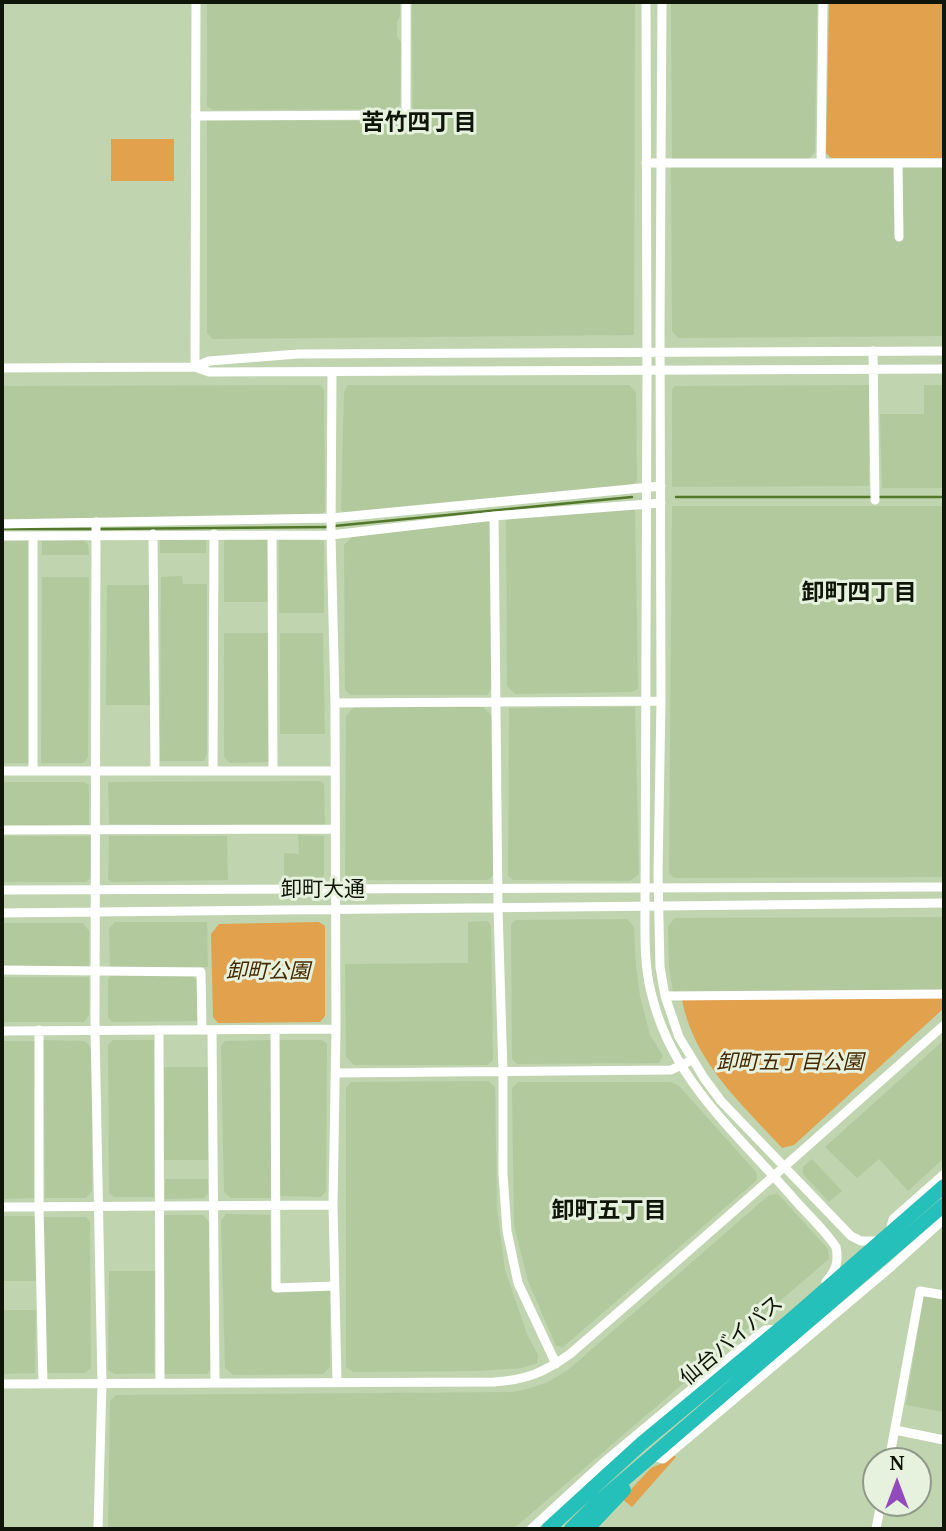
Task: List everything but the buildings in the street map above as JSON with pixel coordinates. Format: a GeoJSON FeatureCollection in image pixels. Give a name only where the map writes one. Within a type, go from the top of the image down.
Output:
{"type":"FeatureCollection","features":[{"type":"Feature","properties":{"kind":"highway","name":"仙台バイパス"},"geometry":{"type":"LineString","coordinates":[[548,1529],[641,1444],[784,1326],[944,1186]]}},
{"type":"Feature","properties":{"kind":"highway","name":"仙台バイパス"},"geometry":{"type":"LineString","coordinates":[[571,1529],[650,1458],[939,1223],[944,1205]]}},
{"type":"Feature","properties":{"kind":"highway"},"geometry":{"type":"LineString","coordinates":[[587,1529],[650,1458]]}},
{"type":"Feature","properties":{"kind":"street"},"geometry":{"type":"LineString","coordinates":[[195,2],[195,367]]}},
{"type":"Feature","properties":{"kind":"street"},"geometry":{"type":"LineString","coordinates":[[195,116],[406,115],[406,2]]}},
{"type":"Feature","properties":{"kind":"street"},"geometry":{"type":"LineString","coordinates":[[531,1529],[603,1463],[747,1344],[765,1330],[784,1326],[833,1273],[839,1259],[832,1241],[714,1111],[680,1067],[667,1041],[650,989],[645,907],[646,2]]}},
{"type":"Feature","properties":{"kind":"street"},"geometry":{"type":"LineString","coordinates":[[662,2],[658,907],[664,996],[679,1037],[722,1101],[851,1237],[861,1241],[886,1238],[893,1219],[944,1174]]}},
{"type":"Feature","properties":{"kind":"street"},"geometry":{"type":"LineString","coordinates":[[821,162],[823,2]]}},
{"type":"Feature","properties":{"kind":"street"},"geometry":{"type":"LineString","coordinates":[[646,163],[944,163]]}},
{"type":"Feature","properties":{"kind":"street"},"geometry":{"type":"LineString","coordinates":[[898,163],[899,237]]}},
{"type":"Feature","properties":{"kind":"street"},"geometry":{"type":"LineString","coordinates":[[873,351],[875,496]]}},
{"type":"Feature","properties":{"kind":"street"},"geometry":{"type":"LineString","coordinates":[[195,367],[209,361],[298,354],[944,351]]}},
{"type":"Feature","properties":{"kind":"street"},"geometry":{"type":"LineString","coordinates":[[2,368],[195,367],[209,372],[944,369]]}},
{"type":"Feature","properties":{"kind":"street"},"geometry":{"type":"LineString","coordinates":[[332,372],[336,1029],[333,1205],[337,1381]]}},
{"type":"Feature","properties":{"kind":"street"},"geometry":{"type":"LineString","coordinates":[[2,536],[272,535],[661,486]]}},
{"type":"Feature","properties":{"kind":"street"},"geometry":{"type":"LineString","coordinates":[[2,524],[96,522],[331,526],[661,503]]}},
{"type":"Feature","properties":{"kind":"street"},"geometry":{"type":"LineString","coordinates":[[494,516],[498,908],[503,1174],[507,1231],[518,1283],[556,1364]]}},
{"type":"Feature","properties":{"kind":"street"},"geometry":{"type":"LineString","coordinates":[[96,522],[94,912],[102,1384],[98,1529]]}},
{"type":"Feature","properties":{"kind":"street"},"geometry":{"type":"LineString","coordinates":[[153,534],[155,771]]}},
{"type":"Feature","properties":{"kind":"street"},"geometry":{"type":"LineString","coordinates":[[213,771],[214,534]]}},
{"type":"Feature","properties":{"kind":"street"},"geometry":{"type":"LineString","coordinates":[[272,535],[272,771]]}},
{"type":"Feature","properties":{"kind":"street"},"geometry":{"type":"LineString","coordinates":[[33,536],[33,771]]}},
{"type":"Feature","properties":{"kind":"street"},"geometry":{"type":"LineString","coordinates":[[335,703],[661,701]]}},
{"type":"Feature","properties":{"kind":"street"},"geometry":{"type":"LineString","coordinates":[[2,771],[335,771]]}},
{"type":"Feature","properties":{"kind":"street"},"geometry":{"type":"LineString","coordinates":[[2,830],[335,829]]}},
{"type":"Feature","properties":{"kind":"street","name":"卸町大通"},"geometry":{"type":"LineString","coordinates":[[2,890],[944,887]]}},
{"type":"Feature","properties":{"kind":"street"},"geometry":{"type":"LineString","coordinates":[[2,912],[944,903]]}},
{"type":"Feature","properties":{"kind":"street"},"geometry":{"type":"LineString","coordinates":[[2,970],[201,972],[207,1030],[215,1206],[215,1382]]}},
{"type":"Feature","properties":{"kind":"street"},"geometry":{"type":"LineString","coordinates":[[664,996],[944,994]]}},
{"type":"Feature","properties":{"kind":"street"},"geometry":{"type":"LineString","coordinates":[[2,1384],[524,1380],[556,1364],[775,1176],[944,1025]]}},
{"type":"Feature","properties":{"kind":"street"},"geometry":{"type":"LineString","coordinates":[[2,1031],[336,1029]]}},
{"type":"Feature","properties":{"kind":"street"},"geometry":{"type":"LineString","coordinates":[[39,1030],[43,1384]]}},
{"type":"Feature","properties":{"kind":"street"},"geometry":{"type":"LineString","coordinates":[[159,1030],[160,1383]]}},
{"type":"Feature","properties":{"kind":"street"},"geometry":{"type":"LineString","coordinates":[[275,1030],[276,1288],[334,1286]]}},
{"type":"Feature","properties":{"kind":"street"},"geometry":{"type":"LineString","coordinates":[[336,1073],[671,1070],[692,1060]]}},
{"type":"Feature","properties":{"kind":"street"},"geometry":{"type":"LineString","coordinates":[[2,1207],[333,1205]]}},
{"type":"Feature","properties":{"kind":"street"},"geometry":{"type":"LineString","coordinates":[[892,1447],[920,1291],[944,1295]]}},
{"type":"Feature","properties":{"kind":"street"},"geometry":{"type":"LineString","coordinates":[[895,1430],[944,1440]]}},
{"type":"Feature","properties":{"kind":"shaded area"},"geometry":{"type":"Polygon","coordinates":[[[207,2],[400,2],[397,37],[401,42],[400,104],[395,109],[212,110],[207,106],[207,2]]]}},
{"type":"Feature","properties":{"kind":"shaded area"},"geometry":{"type":"Polygon","coordinates":[[[412,2],[635,2],[634,335],[213,339],[207,333],[207,120],[413,121],[412,2]]]}},
{"type":"Feature","properties":{"kind":"shaded area"},"geometry":{"type":"Polygon","coordinates":[[[671,2],[817,2],[815,152],[809,159],[672,159],[671,2]]]}},
{"type":"Feature","properties":{"kind":"shaded area"},"geometry":{"type":"Polygon","coordinates":[[[671,166],[944,166],[944,336],[678,338],[672,331],[671,166]]]}},
{"type":"Feature","properties":{"kind":"shaded area"},"geometry":{"type":"Polygon","coordinates":[[[320,385],[324,390],[325,511],[320,516],[2,519],[2,386],[320,385]]]}},
{"type":"Feature","properties":{"kind":"shaded area"},"geometry":{"type":"Polygon","coordinates":[[[348,385],[629,385],[636,392],[637,481],[631,485],[348,515],[341,510],[344,392],[348,385]]]}},
{"type":"Feature","properties":{"kind":"shaded area"},"geometry":{"type":"Polygon","coordinates":[[[869,385],[869,486],[672,487],[672,389],[675,386],[869,385]]]}},
{"type":"Feature","properties":{"kind":"shaded area"},"geometry":{"type":"Polygon","coordinates":[[[924,385],[944,385],[944,488],[882,488],[880,414],[924,414],[924,385]]]}},
{"type":"Feature","properties":{"kind":"shaded area"},"geometry":{"type":"Polygon","coordinates":[[[672,506],[944,506],[944,877],[674,878],[669,873],[672,506]]]}},
{"type":"Feature","properties":{"kind":"shaded area"},"geometry":{"type":"Polygon","coordinates":[[[635,508],[638,689],[631,692],[515,694],[507,686],[506,518],[635,508]]]}},
{"type":"Feature","properties":{"kind":"shaded area"},"geometry":{"type":"Polygon","coordinates":[[[488,521],[492,523],[493,686],[487,695],[351,695],[345,690],[344,545],[352,537],[488,521]]]}},
{"type":"Feature","properties":{"kind":"shaded area"},"geometry":{"type":"Polygon","coordinates":[[[269,537],[269,602],[224,602],[224,541],[227,538],[269,537]]]}},
{"type":"Feature","properties":{"kind":"shaded area"},"geometry":{"type":"Polygon","coordinates":[[[160,538],[202,538],[206,541],[206,553],[160,553],[160,538]]]}},
{"type":"Feature","properties":{"kind":"shaded area"},"geometry":{"type":"Polygon","coordinates":[[[279,538],[318,538],[324,542],[324,613],[279,613],[279,538]]]}},
{"type":"Feature","properties":{"kind":"shaded area"},"geometry":{"type":"Polygon","coordinates":[[[2,540],[31,540],[31,763],[2,763],[2,540]]]}},
{"type":"Feature","properties":{"kind":"shaded area"},"geometry":{"type":"Polygon","coordinates":[[[84,540],[88,545],[89,555],[42,555],[42,541],[84,540]]]}},
{"type":"Feature","properties":{"kind":"shaded area"},"geometry":{"type":"Polygon","coordinates":[[[182,576],[183,584],[207,584],[207,753],[204,761],[160,761],[161,577],[182,576]]]}},
{"type":"Feature","properties":{"kind":"shaded area"},"geometry":{"type":"Polygon","coordinates":[[[42,577],[89,577],[88,757],[84,763],[41,763],[42,577]]]}},
{"type":"Feature","properties":{"kind":"shaded area"},"geometry":{"type":"Polygon","coordinates":[[[107,585],[152,585],[152,705],[106,705],[107,585]]]}},
{"type":"Feature","properties":{"kind":"shaded area"},"geometry":{"type":"Polygon","coordinates":[[[224,633],[270,633],[270,762],[230,763],[224,757],[224,633]]]}},
{"type":"Feature","properties":{"kind":"shaded area"},"geometry":{"type":"Polygon","coordinates":[[[280,633],[323,633],[325,734],[280,734],[280,633]]]}},
{"type":"Feature","properties":{"kind":"shaded area"},"geometry":{"type":"Polygon","coordinates":[[[354,707],[483,707],[492,716],[493,875],[488,880],[352,880],[345,876],[346,716],[354,707]]]}},
{"type":"Feature","properties":{"kind":"shaded area"},"geometry":{"type":"Polygon","coordinates":[[[635,707],[639,874],[630,881],[513,880],[508,876],[509,708],[635,707]]]}},
{"type":"Feature","properties":{"kind":"shaded area"},"geometry":{"type":"Polygon","coordinates":[[[320,781],[324,784],[325,826],[109,824],[108,782],[320,781]]]}},
{"type":"Feature","properties":{"kind":"shaded area"},"geometry":{"type":"Polygon","coordinates":[[[2,782],[83,782],[89,785],[89,826],[2,826],[2,782]]]}},
{"type":"Feature","properties":{"kind":"shaded area"},"geometry":{"type":"Polygon","coordinates":[[[298,835],[324,836],[324,875],[320,881],[284,880],[284,853],[299,854],[298,835]]]}},
{"type":"Feature","properties":{"kind":"shaded area"},"geometry":{"type":"Polygon","coordinates":[[[2,836],[91,836],[92,878],[85,882],[2,882],[2,836]]]}},
{"type":"Feature","properties":{"kind":"shaded area"},"geometry":{"type":"Polygon","coordinates":[[[109,836],[227,836],[228,880],[112,882],[108,879],[109,836]]]}},
{"type":"Feature","properties":{"kind":"shaded area"},"geometry":{"type":"Polygon","coordinates":[[[944,917],[944,991],[673,992],[669,967],[668,926],[675,918],[944,917]]]}},
{"type":"Feature","properties":{"kind":"shaded area"},"geometry":{"type":"Polygon","coordinates":[[[627,919],[634,927],[640,996],[650,1035],[663,1056],[659,1063],[517,1064],[512,1059],[511,924],[516,920],[627,919]]]}},
{"type":"Feature","properties":{"kind":"shaded area"},"geometry":{"type":"Polygon","coordinates":[[[488,921],[491,926],[493,1060],[487,1065],[354,1065],[346,1057],[345,964],[468,963],[468,922],[488,921]]]}},
{"type":"Feature","properties":{"kind":"shaded area"},"geometry":{"type":"Polygon","coordinates":[[[115,922],[207,922],[208,967],[110,967],[109,928],[115,922]]]}},
{"type":"Feature","properties":{"kind":"shaded area"},"geometry":{"type":"Polygon","coordinates":[[[2,923],[83,923],[89,931],[89,967],[2,968],[2,923]]]}},
{"type":"Feature","properties":{"kind":"shaded area"},"geometry":{"type":"Polygon","coordinates":[[[111,975],[192,975],[199,982],[199,1021],[112,1022],[108,1017],[108,980],[111,975]]]}},
{"type":"Feature","properties":{"kind":"shaded area"},"geometry":{"type":"Polygon","coordinates":[[[2,977],[89,977],[89,1015],[84,1022],[2,1022],[2,977]]]}},
{"type":"Feature","properties":{"kind":"shaded area"},"geometry":{"type":"Polygon","coordinates":[[[43,1040],[84,1041],[92,1048],[92,1191],[86,1198],[45,1198],[43,1040]]]}},
{"type":"Feature","properties":{"kind":"shaded area"},"geometry":{"type":"Polygon","coordinates":[[[113,1040],[154,1040],[154,1197],[114,1197],[109,1193],[108,1045],[113,1040]]]}},
{"type":"Feature","properties":{"kind":"shaded area"},"geometry":{"type":"Polygon","coordinates":[[[272,1040],[271,1198],[231,1198],[224,1192],[221,1046],[225,1041],[272,1040]]]}},
{"type":"Feature","properties":{"kind":"shaded area"},"geometry":{"type":"Polygon","coordinates":[[[279,1040],[322,1040],[327,1044],[326,1191],[321,1197],[280,1196],[279,1040]]]}},
{"type":"Feature","properties":{"kind":"shaded area"},"geometry":{"type":"Polygon","coordinates":[[[944,1040],[944,1158],[908,1191],[879,1159],[857,1178],[825,1147],[944,1040]]]}},
{"type":"Feature","properties":{"kind":"shaded area"},"geometry":{"type":"Polygon","coordinates":[[[2,1041],[35,1041],[34,1198],[2,1199],[2,1041]]]}},
{"type":"Feature","properties":{"kind":"shaded area"},"geometry":{"type":"Polygon","coordinates":[[[164,1067],[209,1067],[208,1160],[164,1160],[164,1067]]]}},
{"type":"Feature","properties":{"kind":"shaded area"},"geometry":{"type":"Polygon","coordinates":[[[488,1081],[495,1087],[497,1209],[505,1270],[527,1334],[538,1355],[537,1363],[522,1368],[478,1371],[353,1372],[346,1367],[346,1088],[351,1082],[488,1081]]]}},
{"type":"Feature","properties":{"kind":"shaded area"},"geometry":{"type":"Polygon","coordinates":[[[518,1082],[671,1082],[679,1086],[756,1172],[757,1180],[563,1347],[556,1346],[528,1281],[514,1225],[512,1088],[518,1082]]]}},
{"type":"Feature","properties":{"kind":"shaded area"},"geometry":{"type":"Polygon","coordinates":[[[812,1159],[842,1191],[829,1202],[803,1174],[803,1167],[812,1159]]]}},
{"type":"Feature","properties":{"kind":"shaded area"},"geometry":{"type":"Polygon","coordinates":[[[165,1179],[208,1179],[208,1193],[204,1198],[165,1199],[165,1179]]]}},
{"type":"Feature","properties":{"kind":"shaded area"},"geometry":{"type":"Polygon","coordinates":[[[778,1194],[828,1249],[829,1259],[513,1529],[108,1529],[110,1401],[116,1395],[512,1392],[527,1389],[546,1383],[568,1370],[769,1195],[778,1194]]]}},
{"type":"Feature","properties":{"kind":"shaded area"},"geometry":{"type":"Polygon","coordinates":[[[226,1214],[270,1215],[271,1290],[330,1290],[330,1367],[323,1374],[233,1375],[225,1368],[221,1221],[226,1214]]]}},
{"type":"Feature","properties":{"kind":"shaded area"},"geometry":{"type":"Polygon","coordinates":[[[162,1215],[203,1215],[209,1222],[211,1369],[207,1374],[164,1374],[162,1215]]]}},
{"type":"Feature","properties":{"kind":"shaded area"},"geometry":{"type":"Polygon","coordinates":[[[2,1216],[35,1216],[36,1281],[2,1281],[2,1216]]]}},
{"type":"Feature","properties":{"kind":"shaded area"},"geometry":{"type":"Polygon","coordinates":[[[44,1217],[86,1217],[90,1222],[91,1368],[85,1373],[46,1373],[44,1217]]]}},
{"type":"Feature","properties":{"kind":"shaded area"},"geometry":{"type":"Polygon","coordinates":[[[109,1271],[156,1271],[154,1373],[115,1374],[108,1370],[109,1271]]]}},
{"type":"Feature","properties":{"kind":"shaded area"},"geometry":{"type":"Polygon","coordinates":[[[926,1295],[944,1298],[944,1412],[906,1405],[923,1298],[926,1295]]]}},
{"type":"Feature","properties":{"kind":"shaded area"},"geometry":{"type":"Polygon","coordinates":[[[2,1310],[36,1310],[35,1373],[2,1374],[2,1310]]]}},
{"type":"Feature","properties":{"kind":"green space"},"geometry":{"type":"Polygon","coordinates":[[[829,2],[944,2],[944,158],[831,158],[826,153],[829,2]]]}},
{"type":"Feature","properties":{"kind":"green space"},"geometry":{"type":"Polygon","coordinates":[[[111,139],[174,139],[174,181],[111,181],[111,139]]]}},
{"type":"Feature","properties":{"kind":"green space","name":"卸町公園"},"geometry":{"type":"Polygon","coordinates":[[[319,922],[325,926],[325,1016],[320,1022],[218,1023],[213,1017],[211,934],[219,924],[319,922]]]}},
{"type":"Feature","properties":{"kind":"green space","name":"卸町五丁目公園"},"geometry":{"type":"Polygon","coordinates":[[[943,998],[944,1008],[794,1145],[782,1148],[736,1098],[708,1062],[688,1022],[682,1000],[943,998]]]}},
{"type":"Feature","properties":{"kind":"green space"},"geometry":{"type":"Polygon","coordinates":[[[673,1454],[676,1457],[632,1507],[622,1499],[651,1468],[665,1462],[673,1454]]]}},
{"type":"Feature","properties":{"kind":"waterway"},"geometry":{"type":"LineString","coordinates":[[334,526],[632,497]]}},
{"type":"Feature","properties":{"kind":"waterway"},"geometry":{"type":"LineString","coordinates":[[676,497],[872,497]]}},
{"type":"Feature","properties":{"kind":"waterway"},"geometry":{"type":"LineString","coordinates":[[879,497],[944,497]]}},
{"type":"Feature","properties":{"kind":"waterway"},"geometry":{"type":"LineString","coordinates":[[100,529],[327,527]]}},
{"type":"Feature","properties":{"kind":"waterway"},"geometry":{"type":"LineString","coordinates":[[2,529],[93,529]]}},
{"type":"Feature","properties":{"kind":"district","name":"苦竹四丁目"},"geometry":{"type":"Point","coordinates":[419,123]}},
{"type":"Feature","properties":{"kind":"district","name":"卸町四丁目"},"geometry":{"type":"Point","coordinates":[859,593]}},
{"type":"Feature","properties":{"kind":"district","name":"卸町五丁目"},"geometry":{"type":"Point","coordinates":[609,1211]}}]}
